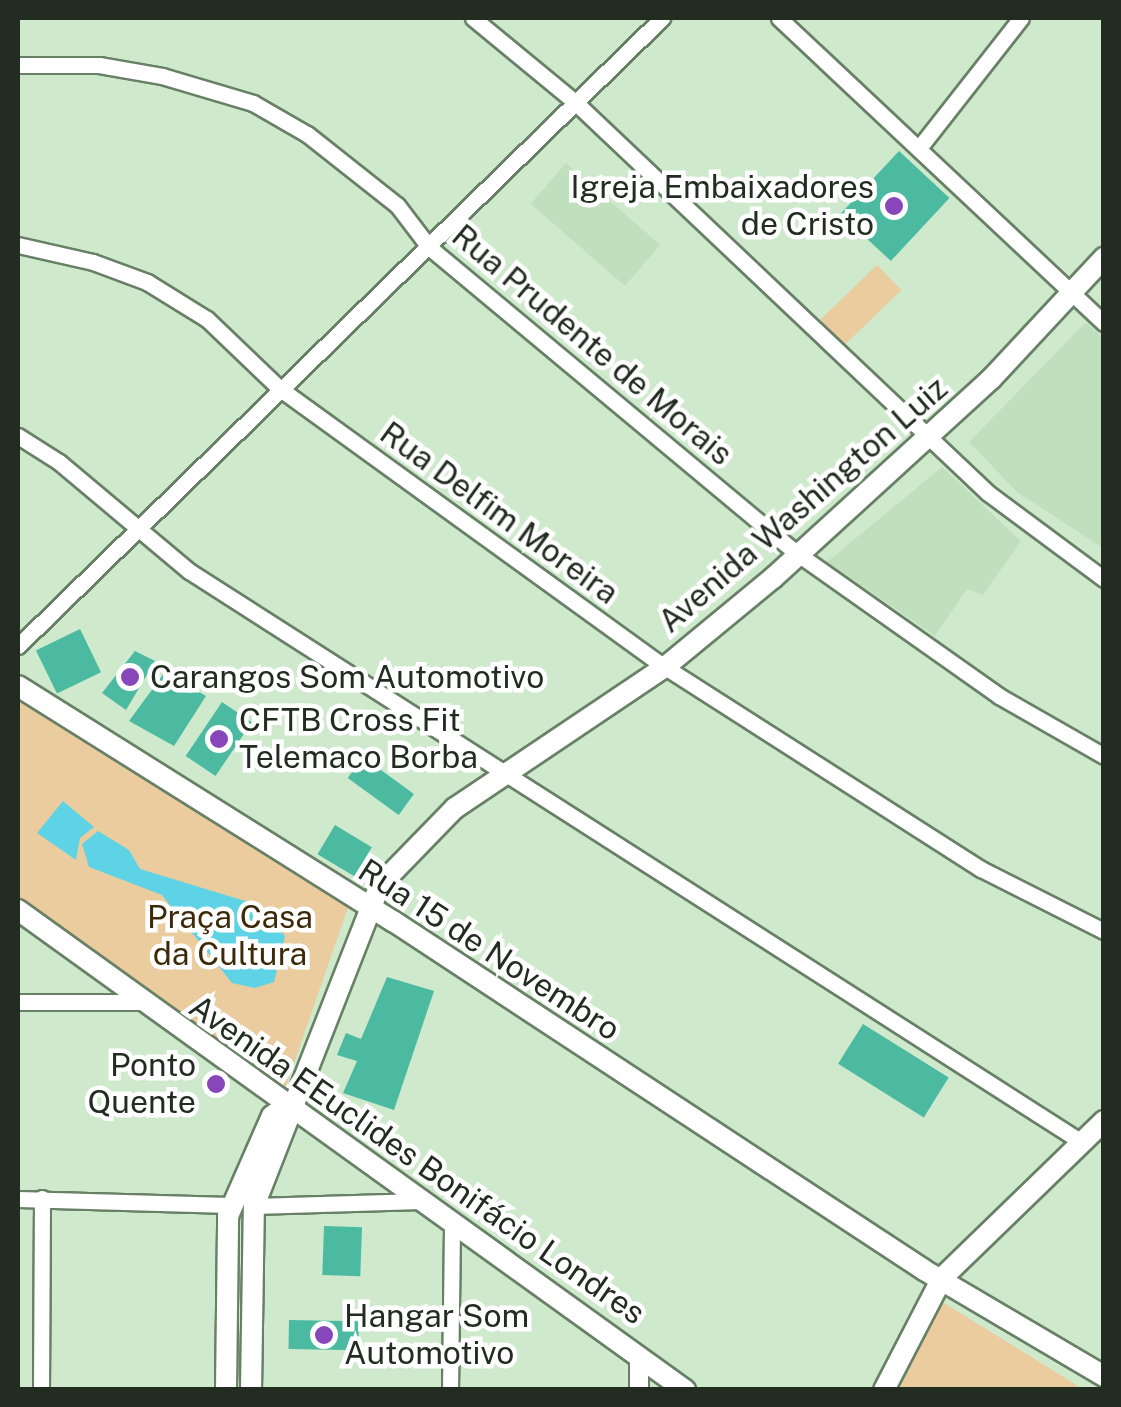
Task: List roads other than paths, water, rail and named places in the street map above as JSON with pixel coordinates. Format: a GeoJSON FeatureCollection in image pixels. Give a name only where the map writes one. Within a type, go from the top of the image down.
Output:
{"type":"FeatureCollection","features":[{"type":"Feature","properties":{"kind":"main road","name":"Avenida Washington Luiz"},"geometry":{"type":"LineString","coordinates":[[251,1390],[254,1206],[288,1104],[367,905],[403,856],[501,776],[664,666],[798,554],[930,436],[1104,258]]}},
{"type":"Feature","properties":{"kind":"main road","name":"Rua 15 de Novembro"},"geometry":{"type":"LineString","coordinates":[[18,686],[367,905],[933,1274],[1104,1376]]}},
{"type":"Feature","properties":{"kind":"main road","name":"Avenida EEuclides Bonifácio Londres"},"geometry":{"type":"LineString","coordinates":[[18,910],[685,1390]]}},
{"type":"Feature","properties":{"kind":"main road","name":"Avenida Washington Luiz"},"geometry":{"type":"LineString","coordinates":[[230,1205],[272,1116],[288,1104]]}},
{"type":"Feature","properties":{"kind":"main road"},"geometry":{"type":"LineString","coordinates":[[884,1390],[933,1274],[1096,1133]]}},
{"type":"Feature","properties":{"kind":"main road"},"geometry":{"type":"LineString","coordinates":[[226,1390],[230,1205]]}},
{"type":"Feature","properties":{"kind":"street"},"geometry":{"type":"LineString","coordinates":[[473,18],[576,103],[1034,533],[1104,579]]}},
{"type":"Feature","properties":{"kind":"street"},"geometry":{"type":"LineString","coordinates":[[18,646],[662,18]]}},
{"type":"Feature","properties":{"kind":"street"},"geometry":{"type":"LineString","coordinates":[[779,18],[1104,323]]}},
{"type":"Feature","properties":{"kind":"street"},"geometry":{"type":"LineString","coordinates":[[919,148],[1021,18]]}},
{"type":"Feature","properties":{"kind":"street","name":"Rua Prudente de Morais"},"geometry":{"type":"LineString","coordinates":[[18,65],[99,64],[253,103],[344,159],[398,204],[429,247],[798,554],[999,696],[1104,756]]}},
{"type":"Feature","properties":{"kind":"street","name":"Rua Delfim Moreira"},"geometry":{"type":"LineString","coordinates":[[18,246],[93,262],[147,282],[207,319],[279,388],[664,666],[982,869],[1104,931]]}},
{"type":"Feature","properties":{"kind":"street"},"geometry":{"type":"LineString","coordinates":[[18,436],[59,462],[134,531],[501,776],[1096,1133]]}},
{"type":"Feature","properties":{"kind":"street"},"geometry":{"type":"LineString","coordinates":[[18,1002],[141,1002]]}},
{"type":"Feature","properties":{"kind":"street"},"geometry":{"type":"LineString","coordinates":[[18,1198],[230,1205]]}},
{"type":"Feature","properties":{"kind":"street"},"geometry":{"type":"LineString","coordinates":[[41,1390],[42,1198]]}},
{"type":"Feature","properties":{"kind":"street"},"geometry":{"type":"LineString","coordinates":[[254,1206],[421,1200]]}},
{"type":"Feature","properties":{"kind":"street"},"geometry":{"type":"LineString","coordinates":[[450,1390],[452,1221]]}},
{"type":"Feature","properties":{"kind":"street"},"geometry":{"type":"LineString","coordinates":[[639,1356],[639,1390]]}},
{"type":"Feature","properties":{"kind":"water"},"geometry":{"type":"Polygon","coordinates":[[[63,801],[94,827],[80,838],[76,860],[37,833],[63,801]]]}},
{"type":"Feature","properties":{"kind":"water"},"geometry":{"type":"Polygon","coordinates":[[[98,831],[129,850],[140,869],[255,904],[285,936],[274,982],[255,988],[232,983],[162,895],[89,867],[82,844],[98,831]]]}},
{"type":"Feature","properties":{"kind":"place","name":"Igreja Embaixadores de Cristo"},"geometry":{"type":"Point","coordinates":[894,206]}},
{"type":"Feature","properties":{"kind":"place","name":"Carangos Som Automotivo"},"geometry":{"type":"Point","coordinates":[130,677]}},
{"type":"Feature","properties":{"kind":"place","name":"CFTB Cross Fit Telemaco Borba"},"geometry":{"type":"Point","coordinates":[219,739]}},
{"type":"Feature","properties":{"kind":"place","name":"Ponto Quente"},"geometry":{"type":"Point","coordinates":[216,1084]}},
{"type":"Feature","properties":{"kind":"place","name":"Hangar Som Automotivo"},"geometry":{"type":"Point","coordinates":[324,1335]}},
{"type":"Feature","properties":{"kind":"park label","name":"Praça Casa da Cultura"},"geometry":{"type":"Point","coordinates":[230,936]}}]}
